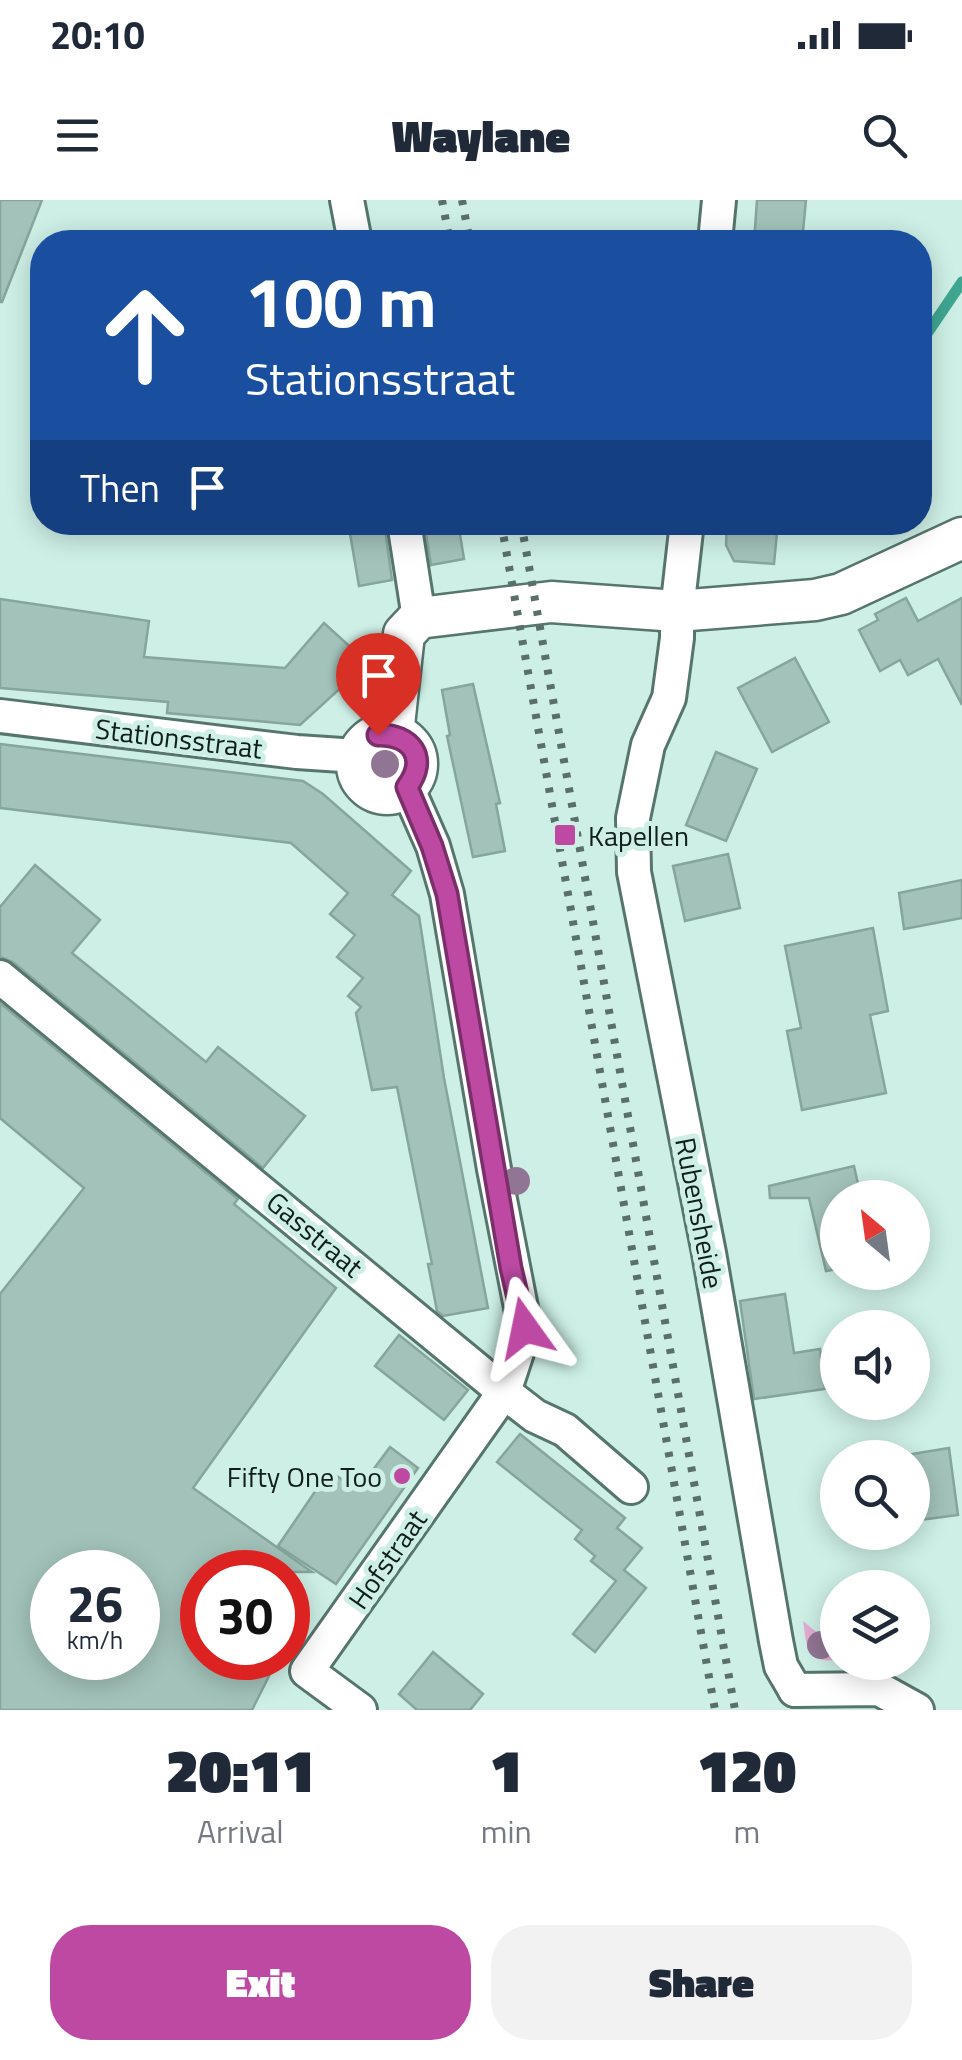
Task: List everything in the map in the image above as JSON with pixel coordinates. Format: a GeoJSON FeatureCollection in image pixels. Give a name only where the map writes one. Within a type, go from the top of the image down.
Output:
{"type":"FeatureCollection","features":[{"type":"Feature","properties":{"kind":"street"},"geometry":{"type":"LineString","coordinates":[[348,200],[353,230]]}},
{"type":"Feature","properties":{"kind":"street"},"geometry":{"type":"LineString","coordinates":[[716,230],[719,200]]}},
{"type":"Feature","properties":{"kind":"street"},"geometry":{"type":"LineString","coordinates":[[406,535],[419,618]]}},
{"type":"Feature","properties":{"kind":"street","name":"Rubensheide"},"geometry":{"type":"LineString","coordinates":[[685,535],[678,638],[669,698],[648,745],[634,818],[634,872],[709,1253],[776,1641],[794,1700],[879,1689],[917,1710]]}},
{"type":"Feature","properties":{"kind":"street"},"geometry":{"type":"LineString","coordinates":[[393,734],[404,634],[419,618],[551,602],[677,610],[815,600],[842,594],[962,538]]}},
{"type":"Feature","properties":{"kind":"street","name":"Stationsstraat"},"geometry":{"type":"LineString","coordinates":[[0,716],[358,756]]}},
{"type":"Feature","properties":{"kind":"street"},"geometry":{"type":"LineString","coordinates":[[393,734],[406,740],[418,763],[407,787],[396,794],[382,795],[360,781],[356,769],[358,756],[365,742],[378,735],[393,734]]}},
{"type":"Feature","properties":{"kind":"street"},"geometry":{"type":"LineString","coordinates":[[407,787],[447,894],[511,1268],[525,1328],[504,1392]]}},
{"type":"Feature","properties":{"kind":"street","name":"Gasstraat"},"geometry":{"type":"LineString","coordinates":[[0,977],[504,1392],[535,1416],[566,1430],[631,1487]]}},
{"type":"Feature","properties":{"kind":"street","name":"Hofstraat"},"geometry":{"type":"LineString","coordinates":[[360,1710],[307,1671],[504,1392]]}},
{"type":"Feature","properties":{"kind":"shaded area"},"geometry":{"type":"Polygon","coordinates":[[[803,1621],[820,1635],[820,1659],[810,1652],[803,1621]]]}},
{"type":"Feature","properties":{"kind":"building"},"geometry":{"type":"Polygon","coordinates":[[[0,200],[42,200],[2,302],[0,200]]]}},
{"type":"Feature","properties":{"kind":"building"},"geometry":{"type":"Polygon","coordinates":[[[757,200],[806,200],[803,230],[755,230],[757,200]]]}},
{"type":"Feature","properties":{"kind":"building"},"geometry":{"type":"Polygon","coordinates":[[[350,535],[386,535],[392,580],[359,586],[350,535]]]}},
{"type":"Feature","properties":{"kind":"building"},"geometry":{"type":"Polygon","coordinates":[[[426,535],[460,535],[464,559],[431,565],[426,535]]]}},
{"type":"Feature","properties":{"kind":"building"},"geometry":{"type":"Polygon","coordinates":[[[726,535],[777,535],[774,564],[734,561],[726,545],[726,535]]]}},
{"type":"Feature","properties":{"kind":"building"},"geometry":{"type":"Polygon","coordinates":[[[906,598],[918,621],[962,598],[962,705],[938,659],[908,675],[900,660],[880,671],[859,630],[878,620],[875,614],[906,598]]]}},
{"type":"Feature","properties":{"kind":"building"},"geometry":{"type":"Polygon","coordinates":[[[0,599],[149,621],[144,657],[285,668],[324,623],[368,663],[300,725],[167,713],[168,702],[0,688],[0,599]]]}},
{"type":"Feature","properties":{"kind":"building"},"geometry":{"type":"Polygon","coordinates":[[[795,658],[829,722],[772,752],[738,688],[795,658]]]}},
{"type":"Feature","properties":{"kind":"building"},"geometry":{"type":"Polygon","coordinates":[[[473,684],[500,803],[496,804],[505,851],[473,857],[447,736],[450,735],[442,690],[473,684]]]}},
{"type":"Feature","properties":{"kind":"building"},"geometry":{"type":"Polygon","coordinates":[[[0,744],[303,781],[411,871],[392,895],[419,916],[444,1078],[488,1308],[443,1316],[437,1311],[428,1264],[432,1264],[397,1087],[372,1090],[356,1013],[361,1007],[348,996],[363,978],[337,957],[355,935],[330,914],[348,893],[291,843],[0,808],[0,744]]]}},
{"type":"Feature","properties":{"kind":"building"},"geometry":{"type":"Polygon","coordinates":[[[716,752],[757,769],[726,841],[686,825],[716,752]]]}},
{"type":"Feature","properties":{"kind":"building"},"geometry":{"type":"Polygon","coordinates":[[[728,854],[740,908],[685,921],[673,866],[728,854]]]}},
{"type":"Feature","properties":{"kind":"building"},"geometry":{"type":"Polygon","coordinates":[[[35,865],[100,920],[72,953],[206,1062],[218,1047],[305,1116],[263,1168],[13,962],[0,957],[0,907],[35,865]]]}},
{"type":"Feature","properties":{"kind":"building"},"geometry":{"type":"Polygon","coordinates":[[[962,880],[962,918],[904,929],[899,893],[962,880]]]}},
{"type":"Feature","properties":{"kind":"building"},"geometry":{"type":"Polygon","coordinates":[[[873,928],[888,1011],[870,1015],[886,1093],[802,1110],[787,1031],[801,1028],[785,946],[873,928]]]}},
{"type":"Feature","properties":{"kind":"building"},"geometry":{"type":"Polygon","coordinates":[[[0,1003],[238,1199],[234,1204],[336,1288],[193,1488],[281,1550],[180,1550],[180,1680],[267,1680],[252,1710],[0,1710],[0,1294],[84,1188],[0,1118],[0,1003]]]}},
{"type":"Feature","properties":{"kind":"building"},"geometry":{"type":"Polygon","coordinates":[[[854,1166],[857,1180],[820,1180],[820,1245],[809,1198],[770,1198],[769,1186],[854,1166]]]}},
{"type":"Feature","properties":{"kind":"building"},"geometry":{"type":"Polygon","coordinates":[[[785,1294],[794,1353],[820,1349],[820,1390],[754,1399],[740,1301],[785,1294]]]}},
{"type":"Feature","properties":{"kind":"building"},"geometry":{"type":"Polygon","coordinates":[[[399,1335],[468,1390],[444,1420],[375,1366],[399,1335]]]}},
{"type":"Feature","properties":{"kind":"building"},"geometry":{"type":"Polygon","coordinates":[[[520,1434],[625,1518],[617,1528],[642,1548],[624,1570],[646,1588],[595,1652],[573,1634],[616,1581],[591,1561],[595,1556],[575,1539],[582,1530],[497,1462],[520,1434]]]}},
{"type":"Feature","properties":{"kind":"building"},"geometry":{"type":"Polygon","coordinates":[[[390,1447],[418,1468],[336,1584],[310,1567],[310,1550],[284,1550],[278,1546],[329,1471],[358,1490],[390,1447]]]}},
{"type":"Feature","properties":{"kind":"building"},"geometry":{"type":"Polygon","coordinates":[[[949,1448],[958,1515],[930,1519],[930,1451],[949,1448]]]}},
{"type":"Feature","properties":{"kind":"building"},"geometry":{"type":"Polygon","coordinates":[[[433,1652],[483,1694],[470,1710],[417,1710],[399,1694],[433,1652]]]}},
{"type":"Feature","properties":{"kind":"waterway"},"geometry":{"type":"LineString","coordinates":[[932,326],[962,282]]}},
{"type":"Feature","properties":{"kind":"railway"},"geometry":{"type":"LineString","coordinates":[[442,200],[448,230]]}},
{"type":"Feature","properties":{"kind":"railway"},"geometry":{"type":"LineString","coordinates":[[462,200],[468,230]]}},
{"type":"Feature","properties":{"kind":"railway"},"geometry":{"type":"LineString","coordinates":[[503,535],[715,1710]]}},
{"type":"Feature","properties":{"kind":"railway"},"geometry":{"type":"LineString","coordinates":[[523,535],[735,1710]]}},
{"type":"Feature","properties":{"kind":"place","name":"Kapellen"},"geometry":{"type":"Point","coordinates":[565,835]}},
{"type":"Feature","properties":{"kind":"place","name":"Fifty One Too"},"geometry":{"type":"Point","coordinates":[402,1476]}},
{"type":"Feature","properties":{"kind":"route"},"geometry":{"type":"LineString","coordinates":[[378,735],[393,734],[406,740],[418,763],[407,787],[447,894],[511,1268],[525,1328]]}}]}
